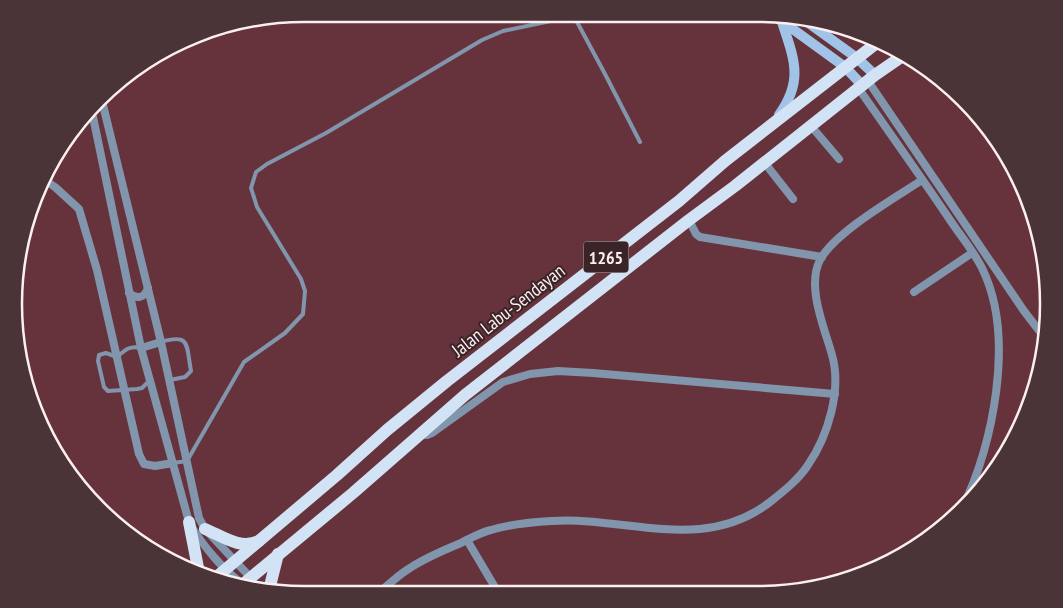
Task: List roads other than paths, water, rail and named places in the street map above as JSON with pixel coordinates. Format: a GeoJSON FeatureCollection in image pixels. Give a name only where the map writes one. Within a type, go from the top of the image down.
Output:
{"type":"FeatureCollection","features":[{"type":"Feature","properties":{"kind":"main road"},"geometry":{"type":"LineString","coordinates":[[773,124],[787,105],[796,76],[794,61],[782,24]]}},
{"type":"Feature","properties":{"kind":"main road"},"geometry":{"type":"LineString","coordinates":[[785,24],[866,83]]}},
{"type":"Feature","properties":{"kind":"main road"},"geometry":{"type":"LineString","coordinates":[[816,28],[857,58],[866,83]]}},
{"type":"Feature","properties":{"kind":"main road","name":"Jalan Labu-Sendayan"},"geometry":{"type":"LineString","coordinates":[[222,573],[387,430],[872,46]]}},
{"type":"Feature","properties":{"kind":"main road","name":"1265"},"geometry":{"type":"LineString","coordinates":[[252,580],[278,554],[353,493],[465,395],[898,59]]}},
{"type":"Feature","properties":{"kind":"main road"},"geometry":{"type":"LineString","coordinates":[[189,522],[198,565]]}},
{"type":"Feature","properties":{"kind":"main road"},"geometry":{"type":"LineString","coordinates":[[205,528],[238,543],[254,543],[262,539]]}},
{"type":"Feature","properties":{"kind":"main road"},"geometry":{"type":"LineString","coordinates":[[270,583],[278,554]]}},
{"type":"Feature","properties":{"kind":"street"},"geometry":{"type":"LineString","coordinates":[[866,83],[922,180],[981,267],[994,304],[999,335],[999,361],[987,440],[970,491]]}},
{"type":"Feature","properties":{"kind":"street"},"geometry":{"type":"LineString","coordinates":[[866,83],[905,133],[1039,331]]}},
{"type":"Feature","properties":{"kind":"street"},"geometry":{"type":"LineString","coordinates":[[103,107],[170,380],[199,518],[231,565],[243,579]]}},
{"type":"Feature","properties":{"kind":"street"},"geometry":{"type":"LineString","coordinates":[[93,117],[142,348],[189,522],[196,536],[231,565],[243,579]]}},
{"type":"Feature","properties":{"kind":"street"},"geometry":{"type":"LineString","coordinates":[[811,126],[839,159]]}},
{"type":"Feature","properties":{"kind":"street"},"geometry":{"type":"LineString","coordinates":[[764,162],[792,199]]}},
{"type":"Feature","properties":{"kind":"street"},"geometry":{"type":"LineString","coordinates":[[388,586],[410,568],[490,530],[528,523],[554,521],[688,531],[745,519],[782,492],[808,465],[831,417],[835,394],[835,366],[818,314],[815,279],[818,265],[822,257],[843,234],[922,180]]}},
{"type":"Feature","properties":{"kind":"street"},"geometry":{"type":"LineString","coordinates":[[50,183],[79,210],[97,270],[139,454],[144,464],[155,466],[173,463]]}},
{"type":"Feature","properties":{"kind":"street"},"geometry":{"type":"LineString","coordinates":[[689,220],[696,234],[700,236],[822,257]]}},
{"type":"Feature","properties":{"kind":"street"},"geometry":{"type":"LineString","coordinates":[[914,292],[972,253]]}},
{"type":"Feature","properties":{"kind":"street"},"geometry":{"type":"LineString","coordinates":[[129,293],[140,298],[145,295],[148,288]]}},
{"type":"Feature","properties":{"kind":"street"},"geometry":{"type":"LineString","coordinates":[[142,348],[161,342]]}},
{"type":"Feature","properties":{"kind":"street"},"geometry":{"type":"LineString","coordinates":[[420,434],[430,434],[503,382],[530,374],[558,371],[593,372],[835,394]]}},
{"type":"Feature","properties":{"kind":"street"},"geometry":{"type":"LineString","coordinates":[[467,540],[494,586]]}},
{"type":"Feature","properties":{"kind":"lane"},"geometry":{"type":"LineString","coordinates":[[173,463],[187,460],[244,362],[285,333],[303,314],[305,291],[301,279],[257,207],[251,188],[256,172],[267,164],[326,133],[482,40],[503,31],[541,23]]}},
{"type":"Feature","properties":{"kind":"lane"},"geometry":{"type":"LineString","coordinates":[[578,23],[640,142]]}},
{"type":"Feature","properties":{"kind":"lane"},"geometry":{"type":"LineString","coordinates":[[161,342],[179,338],[183,339],[186,344],[191,370],[185,377],[170,380]]}},
{"type":"Feature","properties":{"kind":"lane"},"geometry":{"type":"LineString","coordinates":[[142,348],[131,346],[117,357],[106,353],[99,355],[97,358],[104,387],[108,391],[142,388],[150,379]]}}]}
